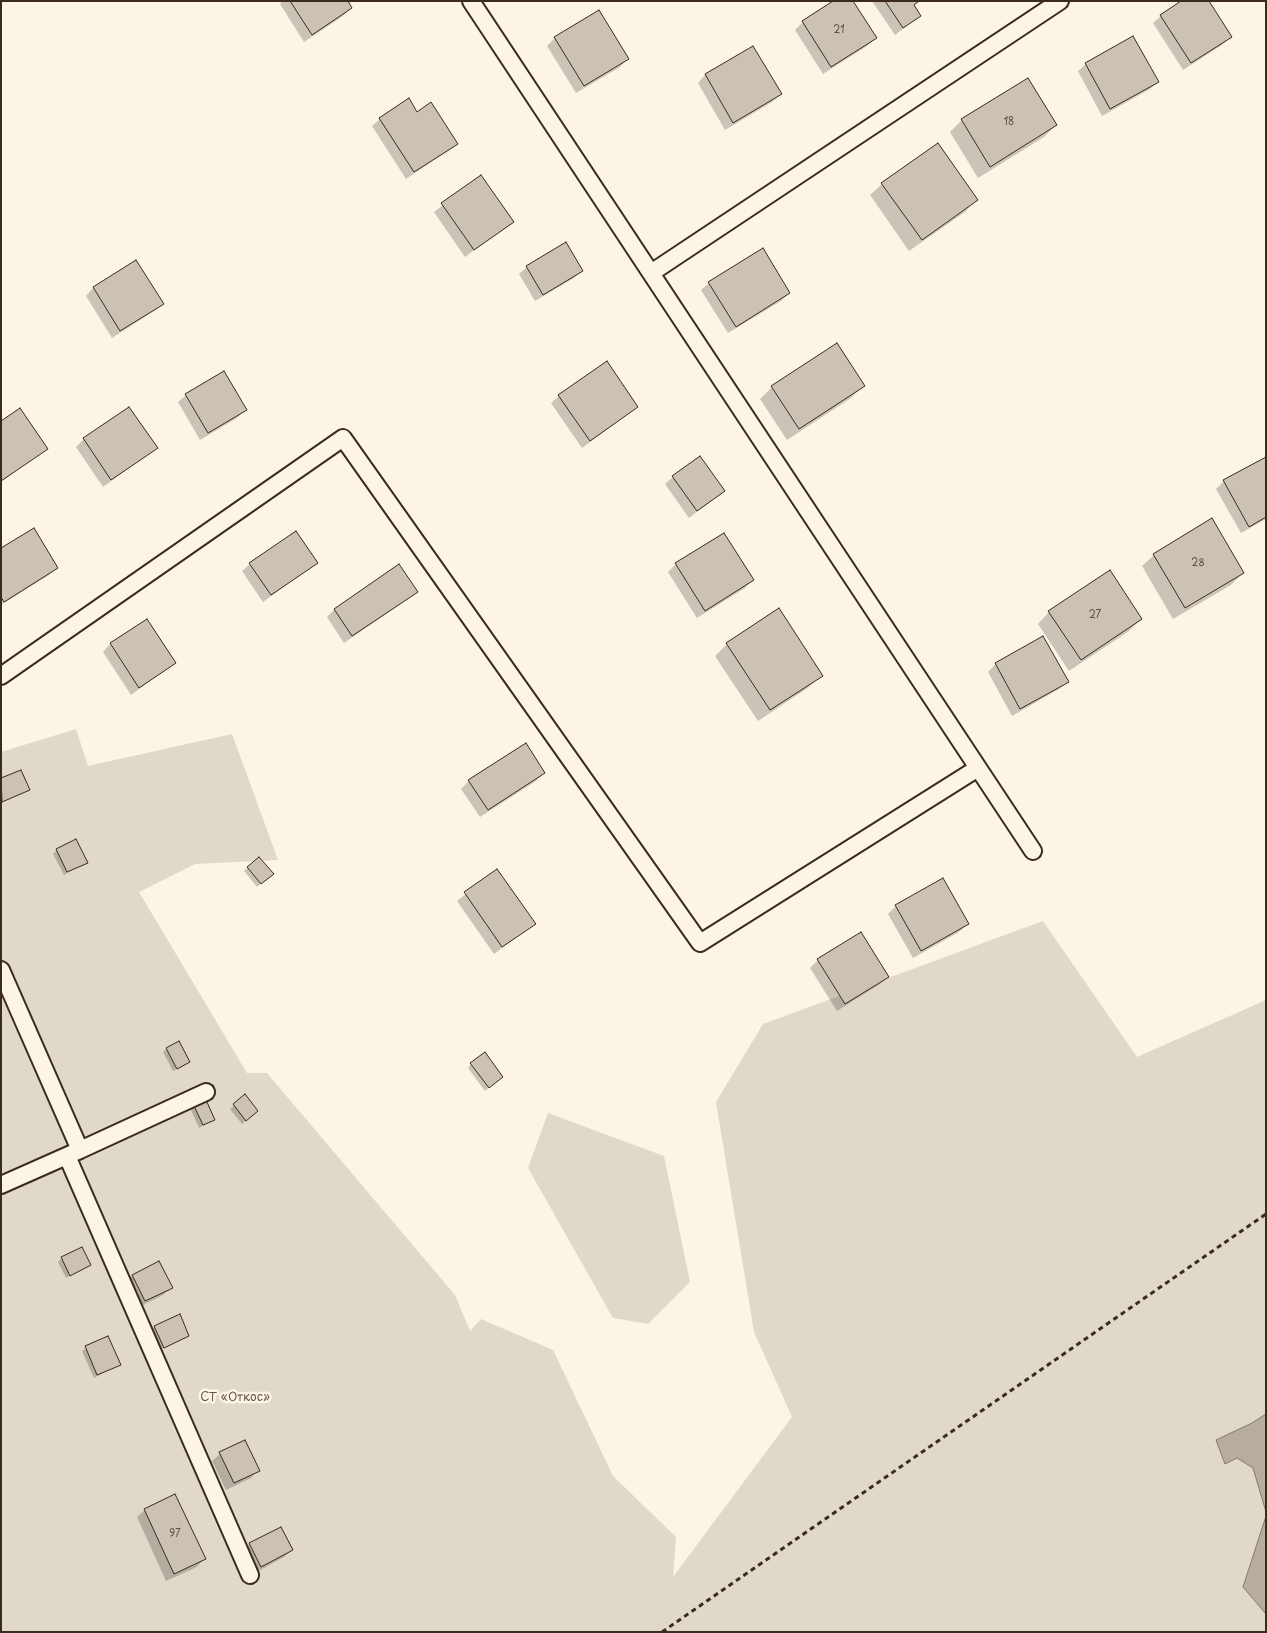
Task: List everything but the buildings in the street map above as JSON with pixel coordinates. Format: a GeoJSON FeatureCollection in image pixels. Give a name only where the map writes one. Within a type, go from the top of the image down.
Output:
{"type":"FeatureCollection","features":[{"type":"Feature","properties":{"kind":"lane"},"geometry":{"type":"LineString","coordinates":[[471,1],[1032,851]]}},
{"type":"Feature","properties":{"kind":"lane"},"geometry":{"type":"LineString","coordinates":[[651,273],[1060,1]]}},
{"type":"Feature","properties":{"kind":"lane"},"geometry":{"type":"LineString","coordinates":[[1,676],[343,438],[700,943],[978,768]]}},
{"type":"Feature","properties":{"kind":"lane"},"geometry":{"type":"LineString","coordinates":[[1,970],[74,1153],[250,1575]]}},
{"type":"Feature","properties":{"kind":"lane"},"geometry":{"type":"LineString","coordinates":[[1,1185],[206,1092]]}},
{"type":"Feature","properties":{"kind":"path"},"geometry":{"type":"LineString","coordinates":[[662,1632],[1266,1214]]}},
{"type":"Feature","properties":{"kind":"green space","name":"СТ «Откос»"},"geometry":{"type":"Polygon","coordinates":[[[76,729],[88,766],[232,734],[278,860],[195,864],[139,892],[247,1073],[267,1073],[455,1295],[470,1331],[481,1319],[553,1350],[613,1476],[676,1537],[673,1577],[792,1417],[754,1332],[716,1102],[763,1024],[1043,921],[1137,1057],[1266,1000],[1266,1632],[1,1632],[1,752],[76,729]]]}},
{"type":"Feature","properties":{"kind":"green space"},"geometry":{"type":"Polygon","coordinates":[[[548,1113],[664,1156],[690,1282],[648,1324],[613,1318],[528,1168],[548,1113]]]}},
{"type":"Feature","properties":{"kind":"shaded area"},"geometry":{"type":"Polygon","coordinates":[[[1266,1414],[1266,1512],[1253,1468],[1237,1458],[1225,1464],[1216,1440],[1252,1423],[1266,1414]]]}},
{"type":"Feature","properties":{"kind":"shaded area"},"geometry":{"type":"Polygon","coordinates":[[[1266,1516],[1266,1614],[1243,1587],[1266,1516]]]}}]}
